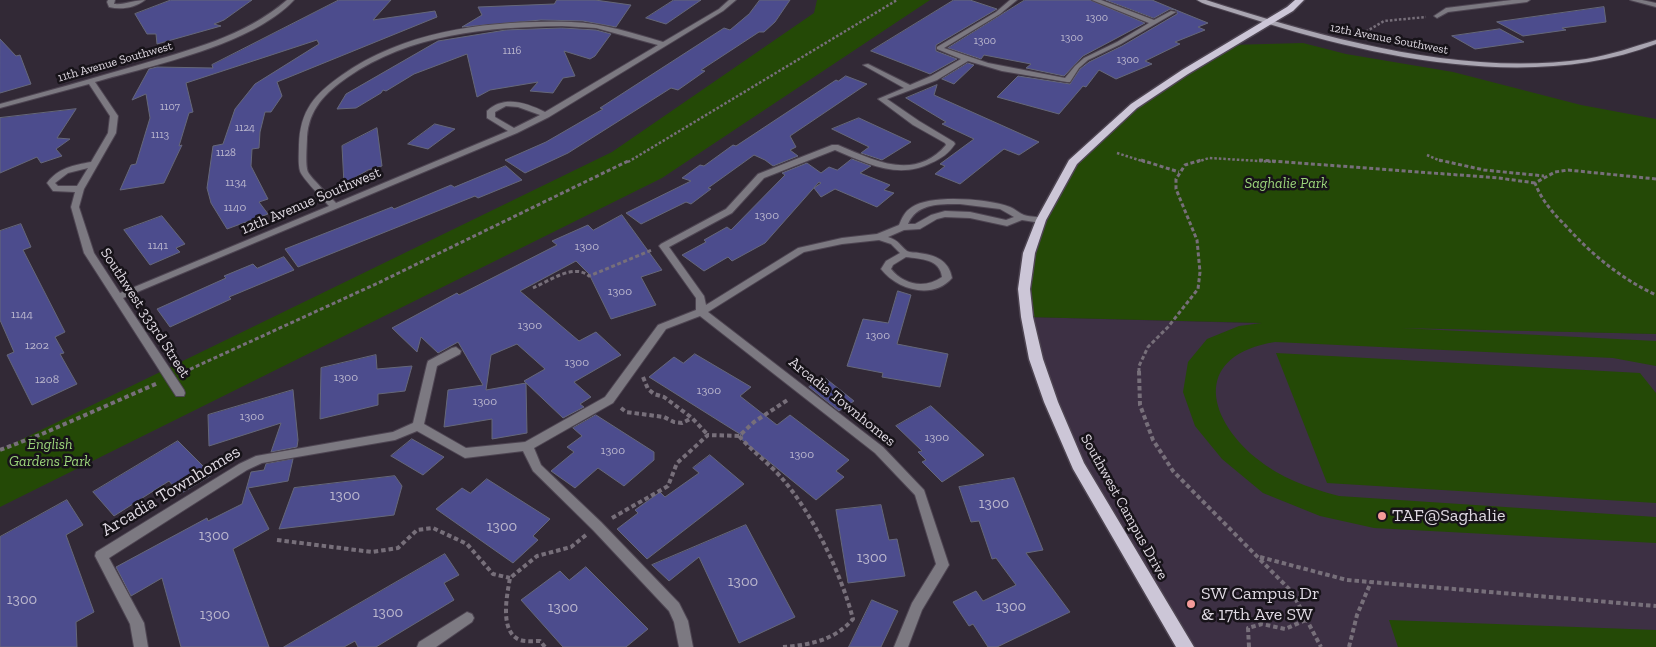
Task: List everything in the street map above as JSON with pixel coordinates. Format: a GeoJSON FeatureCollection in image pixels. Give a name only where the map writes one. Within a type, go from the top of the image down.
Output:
{"type":"FeatureCollection","features":[{"type":"Feature","properties":{"kind":"main road","name":"Southwest Campus Drive"},"geometry":{"type":"LineString","coordinates":[[1185,647],[1078,465],[1045,385],[1036,358],[1027,317],[1024,289],[1030,253],[1041,220],[1073,162],[1134,106],[1185,72],[1290,9],[1300,0]]}},
{"type":"Feature","properties":{"kind":"street"},"geometry":{"type":"LineString","coordinates":[[112,0],[110,2],[111,6],[120,7],[132,5],[142,0]]}},
{"type":"Feature","properties":{"kind":"street","name":"11th Avenue Southwest"},"geometry":{"type":"LineString","coordinates":[[0,106],[176,57],[236,35],[266,20],[291,0]]}},
{"type":"Feature","properties":{"kind":"street","name":"12th Avenue Southwest"},"geometry":{"type":"LineString","coordinates":[[118,296],[514,131],[546,115],[721,10],[733,0]]}},
{"type":"Feature","properties":{"kind":"street"},"geometry":{"type":"LineString","coordinates":[[1014,0],[998,13],[939,48],[965,60],[989,67],[1067,80],[1086,59],[1173,12]]}},
{"type":"Feature","properties":{"kind":"street"},"geometry":{"type":"LineString","coordinates":[[1095,0],[1155,23]]}},
{"type":"Feature","properties":{"kind":"street","name":"12th Avenue Southwest"},"geometry":{"type":"LineString","coordinates":[[1200,0],[1266,22],[1342,42],[1405,56],[1453,62],[1556,64],[1590,60],[1637,50],[1656,42]]}},
{"type":"Feature","properties":{"kind":"street"},"geometry":{"type":"LineString","coordinates":[[1437,16],[1446,10],[1527,0]]}},
{"type":"Feature","properties":{"kind":"street"},"geometry":{"type":"LineString","coordinates":[[1633,0],[1656,5]]}},
{"type":"Feature","properties":{"kind":"street"},"geometry":{"type":"LineString","coordinates":[[334,206],[304,172],[302,136],[311,106],[322,93],[346,74],[376,57],[404,45],[448,33],[557,24],[597,26],[662,44]]}},
{"type":"Feature","properties":{"kind":"street"},"geometry":{"type":"LineString","coordinates":[[701,312],[701,298],[664,246],[729,211],[761,176],[835,147],[891,169],[913,168],[929,163],[950,147],[951,144],[916,123],[882,98],[934,78],[965,60]]}},
{"type":"Feature","properties":{"kind":"street"},"geometry":{"type":"LineString","coordinates":[[866,64],[908,87]]}},
{"type":"Feature","properties":{"kind":"street","name":"Southwest 333rd Street"},"geometry":{"type":"LineString","coordinates":[[91,82],[114,116],[112,133],[80,189],[75,206],[89,254],[180,393]]}},
{"type":"Feature","properties":{"kind":"street"},"geometry":{"type":"LineString","coordinates":[[514,131],[491,118],[492,111],[506,104],[519,104],[546,115]]}},
{"type":"Feature","properties":{"kind":"street"},"geometry":{"type":"LineString","coordinates":[[80,189],[56,189],[51,183],[59,174],[94,164]]}},
{"type":"Feature","properties":{"kind":"street"},"geometry":{"type":"LineString","coordinates":[[903,227],[905,218],[914,209],[937,202],[959,202],[991,206],[1007,209],[1021,217],[1041,220]]}},
{"type":"Feature","properties":{"kind":"street"},"geometry":{"type":"LineString","coordinates":[[456,351],[432,364],[418,426],[465,453],[526,446],[609,400],[662,328],[701,312],[800,250],[842,241],[879,237],[903,227],[917,228],[934,217],[945,214],[970,215],[1007,223],[1021,217]]}},
{"type":"Feature","properties":{"kind":"street"},"geometry":{"type":"LineString","coordinates":[[879,237],[900,245],[905,254]]}},
{"type":"Feature","properties":{"kind":"street"},"geometry":{"type":"LineString","coordinates":[[905,254],[937,260],[944,266],[947,278],[940,284],[918,288],[897,281],[886,269],[889,263],[905,254]]}},
{"type":"Feature","properties":{"kind":"street","name":"Arcadia Townhomes"},"geometry":{"type":"LineString","coordinates":[[701,312],[879,450],[920,493],[943,565],[917,607],[901,647]]}},
{"type":"Feature","properties":{"kind":"street","name":"Arcadia Townhomes"},"geometry":{"type":"LineString","coordinates":[[141,647],[137,623],[101,556],[243,467],[260,459],[395,436],[418,426]]}},
{"type":"Feature","properties":{"kind":"street"},"geometry":{"type":"LineString","coordinates":[[526,446],[537,468],[597,526],[674,607],[681,621],[686,647]]}},
{"type":"Feature","properties":{"kind":"street"},"geometry":{"type":"LineString","coordinates":[[424,647],[467,618]]}},
{"type":"Feature","properties":{"kind":"path"},"geometry":{"type":"LineString","coordinates":[[0,450],[42,434],[170,378],[378,283],[637,157],[897,0]]}},
{"type":"Feature","properties":{"kind":"path"},"geometry":{"type":"LineString","coordinates":[[1358,38],[1379,22],[1398,18],[1437,16]]}},
{"type":"Feature","properties":{"kind":"path"},"geometry":{"type":"LineString","coordinates":[[1117,153],[1179,172]]}},
{"type":"Feature","properties":{"kind":"path"},"geometry":{"type":"LineString","coordinates":[[1427,155],[1441,162],[1463,167],[1544,176]]}},
{"type":"Feature","properties":{"kind":"path"},"geometry":{"type":"LineString","coordinates":[[1321,647],[1308,619],[1292,592],[1259,557],[1221,522],[1173,471],[1153,440],[1140,406],[1139,366],[1148,347],[1168,327],[1198,289],[1200,272],[1197,240],[1176,189],[1176,179],[1179,172],[1185,165],[1209,158],[1499,178],[1535,183],[1544,176],[1554,172],[1581,171],[1656,179]]}},
{"type":"Feature","properties":{"kind":"path"},"geometry":{"type":"LineString","coordinates":[[1535,183],[1539,196],[1587,250],[1620,276],[1656,295]]}},
{"type":"Feature","properties":{"kind":"path"},"geometry":{"type":"LineString","coordinates":[[533,288],[575,270],[589,276],[664,246]]}},
{"type":"Feature","properties":{"kind":"path"},"geometry":{"type":"LineString","coordinates":[[637,362],[648,389],[654,394],[664,397],[692,418],[708,435]]}},
{"type":"Feature","properties":{"kind":"path"},"geometry":{"type":"LineString","coordinates":[[545,647],[540,641],[519,640],[511,634],[507,620],[510,578],[537,556],[571,547],[597,526],[668,486],[677,463],[708,435],[739,436],[754,422],[802,390]]}},
{"type":"Feature","properties":{"kind":"path"},"geometry":{"type":"LineString","coordinates":[[609,400],[626,412],[664,417],[674,422],[682,423],[692,418]]}},
{"type":"Feature","properties":{"kind":"path"},"geometry":{"type":"LineString","coordinates":[[739,436],[754,453],[781,477],[816,528],[846,593],[853,619],[848,627],[815,643],[799,647],[783,647]]}},
{"type":"Feature","properties":{"kind":"path"},"geometry":{"type":"LineString","coordinates":[[277,540],[372,552],[398,548],[417,530],[433,528],[467,544],[493,574],[510,578]]}},
{"type":"Feature","properties":{"kind":"path"},"geometry":{"type":"LineString","coordinates":[[1259,557],[1347,580],[1656,606]]}},
{"type":"Feature","properties":{"kind":"path"},"geometry":{"type":"LineString","coordinates":[[1349,647],[1357,615],[1372,582]]}},
{"type":"Feature","properties":{"kind":"path"},"geometry":{"type":"LineString","coordinates":[[1249,647],[1248,628],[1262,624],[1286,629],[1308,619]]}},
{"type":"Feature","properties":{"kind":"shaded area","name":"TAF@Saghalie"},"geometry":{"type":"Polygon","coordinates":[[[1027,317],[1656,334],[1656,647],[1185,647],[1078,465],[1027,317]]]}},
{"type":"Feature","properties":{"kind":"green space","name":"English Gardens Park"},"geometry":{"type":"Polygon","coordinates":[[[817,0],[930,0],[662,178],[0,507],[0,450],[612,152],[814,13],[817,0]]]}},
{"type":"Feature","properties":{"kind":"green space","name":"Saghalie Park"},"geometry":{"type":"Polygon","coordinates":[[[1303,43],[1346,54],[1453,72],[1581,105],[1656,119],[1656,334],[1401,328],[1656,341],[1656,366],[1613,358],[1275,342],[1249,349],[1231,360],[1220,373],[1216,389],[1218,406],[1226,424],[1239,441],[1265,465],[1285,477],[1317,490],[1339,496],[1656,517],[1656,543],[1374,528],[1320,516],[1263,493],[1222,459],[1195,426],[1183,392],[1188,362],[1207,339],[1239,326],[1262,323],[1027,317],[1029,253],[1073,162],[1134,106],[1230,45],[1303,43]]]}},
{"type":"Feature","properties":{"kind":"green space"},"geometry":{"type":"Polygon","coordinates":[[[1276,353],[1640,373],[1656,393],[1656,503],[1327,483],[1276,353]]]}},
{"type":"Feature","properties":{"kind":"green space"},"geometry":{"type":"Polygon","coordinates":[[[1389,620],[1656,630],[1656,647],[1398,647],[1389,620]]]}},
{"type":"Feature","properties":{"kind":"building"},"geometry":{"type":"Polygon","coordinates":[[[171,0],[252,0],[224,20],[214,24],[221,26],[157,44],[156,34],[147,34],[135,14],[171,0]]]}},
{"type":"Feature","properties":{"kind":"building"},"geometry":{"type":"Polygon","coordinates":[[[339,0],[391,0],[373,20],[435,11],[437,17],[277,82],[282,96],[271,112],[265,112],[260,132],[259,148],[252,149],[251,166],[268,199],[259,202],[268,214],[227,229],[211,203],[207,188],[213,146],[223,144],[235,109],[255,84],[319,44],[317,40],[186,83],[193,112],[189,113],[179,146],[182,145],[164,183],[120,190],[131,165],[136,164],[150,118],[146,94],[132,100],[149,69],[157,67],[213,68],[212,65],[339,0]]]}},
{"type":"Feature","properties":{"kind":"building"},"geometry":{"type":"Polygon","coordinates":[[[557,0],[595,0],[631,5],[616,27],[583,21],[541,20],[462,27],[482,15],[478,7],[554,4],[557,0]]]}},
{"type":"Feature","properties":{"kind":"building"},"geometry":{"type":"Polygon","coordinates":[[[674,0],[701,0],[666,24],[646,18],[674,0]]]}},
{"type":"Feature","properties":{"kind":"building"},"geometry":{"type":"Polygon","coordinates":[[[760,0],[790,0],[775,22],[764,32],[759,32],[701,70],[705,71],[678,90],[671,88],[568,153],[525,173],[505,160],[546,142],[603,109],[600,108],[724,28],[730,30],[749,14],[760,0]]]}},
{"type":"Feature","properties":{"kind":"building"},"geometry":{"type":"Polygon","coordinates":[[[954,0],[970,0],[997,9],[936,45],[936,51],[957,59],[930,74],[871,51],[954,0]]]}},
{"type":"Feature","properties":{"kind":"building"},"geometry":{"type":"Polygon","coordinates":[[[1025,0],[1090,0],[1145,23],[1083,56],[1064,76],[1026,68],[1031,64],[984,55],[981,59],[948,48],[1025,0]]]}},
{"type":"Feature","properties":{"kind":"building"},"geometry":{"type":"Polygon","coordinates":[[[1106,0],[1152,0],[1176,10],[1170,9],[1154,18],[1106,0]]]}},
{"type":"Feature","properties":{"kind":"building"},"geometry":{"type":"Polygon","coordinates":[[[1604,7],[1606,22],[1562,28],[1566,30],[1523,36],[1497,22],[1604,7]]]}},
{"type":"Feature","properties":{"kind":"building"},"geometry":{"type":"Polygon","coordinates":[[[1176,10],[1208,23],[1198,27],[1205,30],[1175,42],[1180,44],[1145,61],[1152,64],[1116,79],[1099,70],[1086,87],[1083,86],[1059,114],[997,97],[1018,76],[1070,84],[1080,69],[1089,62],[1122,46],[1177,14],[1176,10]]]}},
{"type":"Feature","properties":{"kind":"building"},"geometry":{"type":"Polygon","coordinates":[[[562,28],[596,30],[611,34],[595,56],[590,59],[564,51],[575,76],[563,78],[553,93],[530,91],[538,82],[490,90],[477,97],[467,54],[414,74],[386,91],[383,90],[356,108],[337,109],[346,94],[438,41],[506,30],[562,28]]]}},
{"type":"Feature","properties":{"kind":"building"},"geometry":{"type":"Polygon","coordinates":[[[1500,29],[1524,42],[1475,49],[1452,36],[1500,29]]]}},
{"type":"Feature","properties":{"kind":"building"},"geometry":{"type":"Polygon","coordinates":[[[0,39],[16,56],[20,55],[31,84],[0,93],[0,39]]]}},
{"type":"Feature","properties":{"kind":"building"},"geometry":{"type":"Polygon","coordinates":[[[968,63],[974,65],[954,84],[942,79],[968,63]]]}},
{"type":"Feature","properties":{"kind":"building"},"geometry":{"type":"Polygon","coordinates":[[[846,76],[867,84],[790,136],[796,147],[790,150],[798,156],[773,166],[754,155],[708,188],[711,189],[691,204],[686,202],[641,224],[626,213],[691,181],[682,178],[700,165],[704,166],[733,145],[736,146],[836,80],[838,81],[846,76]]]}},
{"type":"Feature","properties":{"kind":"building"},"geometry":{"type":"Polygon","coordinates":[[[937,85],[934,95],[1039,142],[1019,155],[1004,149],[960,184],[935,174],[945,166],[940,164],[974,139],[942,124],[946,122],[906,98],[937,85]]]}},
{"type":"Feature","properties":{"kind":"building"},"geometry":{"type":"Polygon","coordinates":[[[76,109],[57,138],[70,139],[56,149],[62,156],[41,163],[37,157],[0,173],[0,118],[76,109]]]}},
{"type":"Feature","properties":{"kind":"building"},"geometry":{"type":"Polygon","coordinates":[[[859,118],[911,142],[882,160],[861,153],[869,147],[832,129],[859,118]]]}},
{"type":"Feature","properties":{"kind":"building"},"geometry":{"type":"Polygon","coordinates":[[[435,124],[455,129],[428,149],[408,144],[435,124]]]}},
{"type":"Feature","properties":{"kind":"building"},"geometry":{"type":"Polygon","coordinates":[[[377,128],[382,166],[368,170],[344,184],[342,146],[377,128]]]}},
{"type":"Feature","properties":{"kind":"building"},"geometry":{"type":"Polygon","coordinates":[[[852,159],[871,166],[860,173],[890,185],[884,190],[894,193],[877,207],[835,189],[821,197],[814,188],[821,183],[819,182],[765,243],[732,261],[728,257],[704,271],[682,255],[706,242],[704,240],[727,227],[731,230],[785,175],[782,173],[807,163],[821,173],[829,167],[837,170],[852,159]]]}},
{"type":"Feature","properties":{"kind":"building"},"geometry":{"type":"Polygon","coordinates":[[[506,166],[522,180],[478,198],[475,196],[298,267],[285,249],[392,207],[394,209],[451,185],[454,187],[506,166]]]}},
{"type":"Feature","properties":{"kind":"building"},"geometry":{"type":"Polygon","coordinates":[[[622,215],[662,270],[641,277],[656,305],[611,319],[589,274],[576,261],[520,291],[579,341],[596,332],[621,355],[574,382],[591,397],[580,404],[584,407],[563,418],[524,381],[545,369],[517,344],[491,355],[486,390],[526,383],[527,433],[492,439],[492,419],[444,427],[448,390],[483,385],[458,342],[438,353],[421,337],[417,352],[392,328],[457,293],[459,295],[557,245],[552,241],[588,225],[593,230],[622,215]]]}},
{"type":"Feature","properties":{"kind":"building"},"geometry":{"type":"Polygon","coordinates":[[[162,216],[185,244],[176,248],[180,252],[150,265],[124,230],[162,216]]]}},
{"type":"Feature","properties":{"kind":"building"},"geometry":{"type":"Polygon","coordinates":[[[21,224],[31,247],[23,250],[65,332],[55,337],[64,353],[60,354],[77,384],[32,405],[7,355],[14,352],[0,320],[0,231],[21,224]]]}},
{"type":"Feature","properties":{"kind":"building"},"geometry":{"type":"Polygon","coordinates":[[[284,257],[294,270],[229,297],[231,299],[170,327],[157,309],[253,264],[257,268],[284,257]]]}},
{"type":"Feature","properties":{"kind":"building"},"geometry":{"type":"Polygon","coordinates":[[[898,291],[911,295],[897,344],[948,354],[940,387],[882,377],[883,373],[847,366],[863,319],[888,323],[898,291]]]}},
{"type":"Feature","properties":{"kind":"building"},"geometry":{"type":"Polygon","coordinates":[[[695,354],[751,387],[740,396],[777,425],[790,415],[849,460],[836,471],[844,477],[816,500],[740,438],[743,436],[649,377],[674,357],[683,363],[695,354]]]}},
{"type":"Feature","properties":{"kind":"building"},"geometry":{"type":"Polygon","coordinates":[[[376,355],[377,369],[412,366],[405,391],[378,394],[378,405],[320,419],[321,368],[376,355]]]}},
{"type":"Feature","properties":{"kind":"building"},"geometry":{"type":"Polygon","coordinates":[[[824,377],[854,401],[839,411],[809,387],[824,377]]]}},
{"type":"Feature","properties":{"kind":"building"},"geometry":{"type":"Polygon","coordinates":[[[293,390],[297,447],[271,452],[281,423],[209,446],[208,415],[293,390]]]}},
{"type":"Feature","properties":{"kind":"building"},"geometry":{"type":"Polygon","coordinates":[[[931,406],[984,455],[942,482],[922,462],[926,460],[918,452],[922,451],[896,426],[931,406]]]}},
{"type":"Feature","properties":{"kind":"building"},"geometry":{"type":"Polygon","coordinates":[[[596,415],[654,452],[654,460],[624,486],[598,468],[575,488],[551,471],[574,452],[567,447],[582,436],[573,428],[596,415]]]}},
{"type":"Feature","properties":{"kind":"building"},"geometry":{"type":"Polygon","coordinates":[[[412,439],[444,457],[423,475],[391,456],[412,439]]]}},
{"type":"Feature","properties":{"kind":"building"},"geometry":{"type":"Polygon","coordinates":[[[178,441],[212,475],[180,494],[169,481],[114,516],[93,492],[178,441]]]}},
{"type":"Feature","properties":{"kind":"building"},"geometry":{"type":"Polygon","coordinates":[[[710,455],[744,484],[647,559],[617,529],[638,513],[635,510],[660,492],[665,497],[699,473],[693,468],[710,455]]]}},
{"type":"Feature","properties":{"kind":"building"},"geometry":{"type":"Polygon","coordinates":[[[293,459],[288,481],[248,488],[269,529],[233,549],[269,647],[181,647],[162,578],[131,596],[116,567],[207,518],[208,521],[242,504],[251,472],[264,470],[266,464],[293,459]]]}},
{"type":"Feature","properties":{"kind":"building"},"geometry":{"type":"Polygon","coordinates":[[[395,476],[402,486],[394,515],[279,529],[294,488],[395,476]]]}},
{"type":"Feature","properties":{"kind":"building"},"geometry":{"type":"Polygon","coordinates":[[[1014,478],[1043,550],[1026,553],[1070,612],[997,647],[988,647],[973,624],[969,626],[953,602],[976,591],[983,601],[1016,585],[996,558],[992,559],[979,521],[971,522],[959,487],[1014,478]]]}},
{"type":"Feature","properties":{"kind":"building"},"geometry":{"type":"Polygon","coordinates":[[[487,479],[550,519],[533,536],[538,540],[513,563],[436,509],[462,488],[470,493],[487,479]]]}},
{"type":"Feature","properties":{"kind":"building"},"geometry":{"type":"Polygon","coordinates":[[[67,500],[83,525],[66,535],[94,612],[76,622],[77,647],[0,647],[0,537],[67,500]]]}},
{"type":"Feature","properties":{"kind":"building"},"geometry":{"type":"Polygon","coordinates":[[[881,505],[889,540],[897,539],[905,576],[848,583],[836,510],[881,505]]]}},
{"type":"Feature","properties":{"kind":"building"},"geometry":{"type":"Polygon","coordinates":[[[746,525],[795,617],[739,643],[699,557],[669,581],[652,565],[746,525]]]}},
{"type":"Feature","properties":{"kind":"building"},"geometry":{"type":"Polygon","coordinates":[[[445,554],[459,575],[444,583],[454,600],[376,647],[358,647],[355,641],[344,647],[284,647],[445,554]]]}},
{"type":"Feature","properties":{"kind":"building"},"geometry":{"type":"Polygon","coordinates":[[[586,567],[648,629],[626,647],[563,647],[521,600],[560,571],[569,580],[586,567]]]}},
{"type":"Feature","properties":{"kind":"building"},"geometry":{"type":"Polygon","coordinates":[[[872,600],[898,611],[881,647],[849,647],[872,600]]]}},
{"type":"Feature","properties":{"kind":"place","name":"TAF@Saghalie"},"geometry":{"type":"Point","coordinates":[1382,516]}},
{"type":"Feature","properties":{"kind":"place","name":"SW Campus Dr & 17th Ave SW"},"geometry":{"type":"Point","coordinates":[1191,604]}}]}
